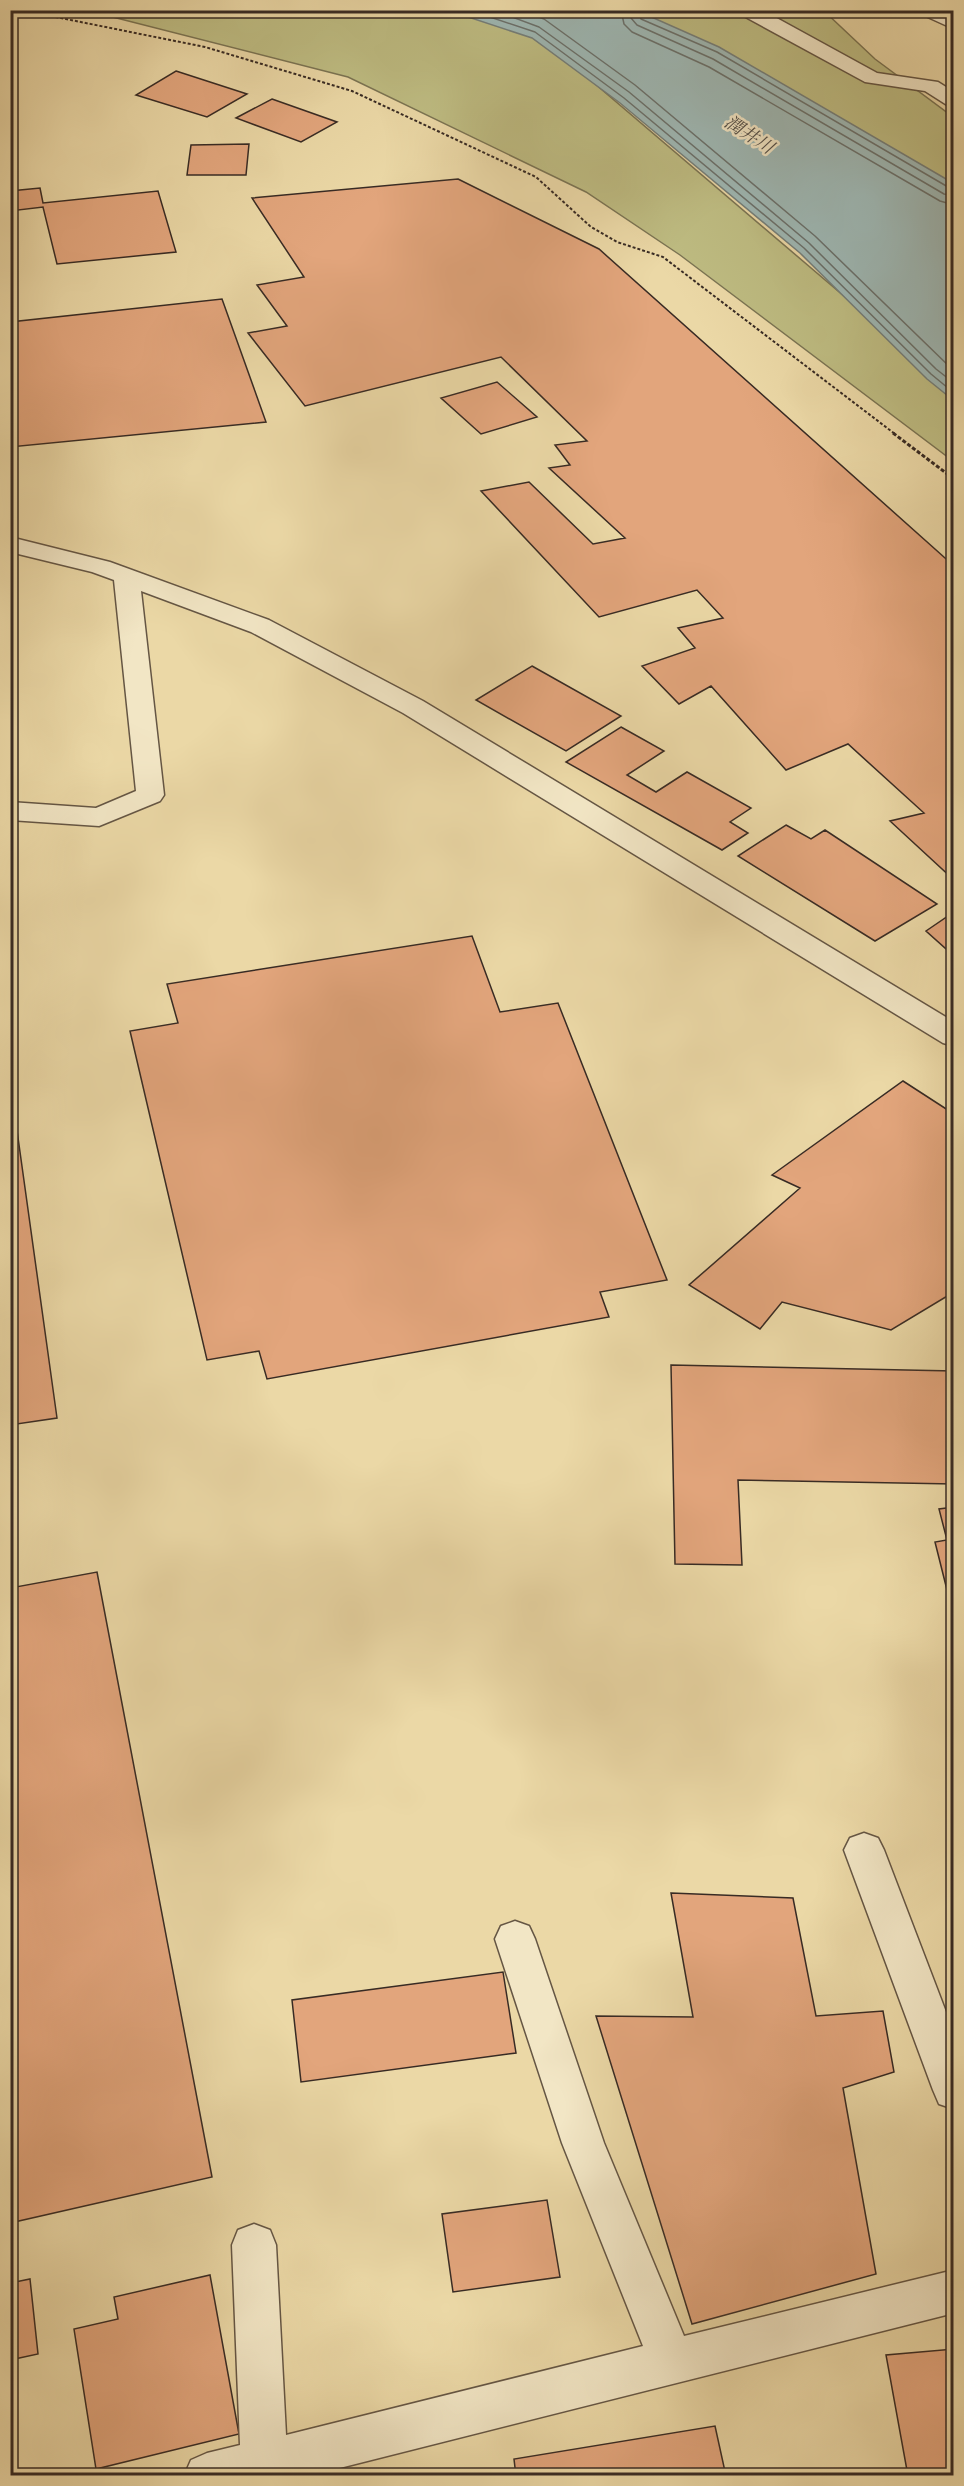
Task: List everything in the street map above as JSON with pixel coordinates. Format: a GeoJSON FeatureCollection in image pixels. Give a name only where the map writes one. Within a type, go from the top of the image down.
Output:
{"type":"FeatureCollection","features":[{"type":"Feature","properties":{"kind":"street"},"geometry":{"type":"LineString","coordinates":[[747,10],[872,78],[931,86],[954,101]]}},
{"type":"Feature","properties":{"kind":"street"},"geometry":{"type":"LineString","coordinates":[[928,10],[954,23]]}},
{"type":"Feature","properties":{"kind":"street"},"geometry":{"type":"LineString","coordinates":[[10,544],[101,567],[260,626],[413,707],[954,1036]]}},
{"type":"Feature","properties":{"kind":"street"},"geometry":{"type":"LineString","coordinates":[[10,810],[99,817],[150,795],[126,576]]}},
{"type":"Feature","properties":{"kind":"street"},"geometry":{"type":"LineString","coordinates":[[864,1850],[954,2090]]}},
{"type":"Feature","properties":{"kind":"street"},"geometry":{"type":"LineString","coordinates":[[515,1939],[583,2143],[671,2361]]}},
{"type":"Feature","properties":{"kind":"street"},"geometry":{"type":"LineString","coordinates":[[254,2245],[265,2469]]}},
{"type":"Feature","properties":{"kind":"street"},"geometry":{"type":"LineString","coordinates":[[207,2475],[265,2469],[671,2361],[954,2291]]}},
{"type":"Feature","properties":{"kind":"path"},"geometry":{"type":"LineString","coordinates":[[21,10],[205,47],[352,91],[536,177],[591,227],[617,242],[663,257],[954,480]]}},
{"type":"Feature","properties":{"kind":"shaded area"},"geometry":{"type":"Polygon","coordinates":[[[464,10],[533,31],[953,389],[953,461],[680,255],[586,192],[348,77],[89,11],[464,10]]]}},
{"type":"Feature","properties":{"kind":"shaded area"},"geometry":{"type":"Polygon","coordinates":[[[619,11],[824,11],[875,59],[953,117],[953,190],[619,11]]]}},
{"type":"Feature","properties":{"kind":"water","name":"潤井川"},"geometry":{"type":"Polygon","coordinates":[[[450,11],[638,11],[719,47],[953,183],[953,400],[927,379],[800,253],[620,103],[532,38],[450,11]]]}},
{"type":"Feature","properties":{"kind":"building"},"geometry":{"type":"Polygon","coordinates":[[[176,71],[247,94],[207,117],[136,95],[176,71]]]}},
{"type":"Feature","properties":{"kind":"building"},"geometry":{"type":"Polygon","coordinates":[[[272,99],[337,122],[301,142],[236,118],[272,99]]]}},
{"type":"Feature","properties":{"kind":"building"},"geometry":{"type":"Polygon","coordinates":[[[249,144],[246,175],[187,175],[191,145],[249,144]]]}},
{"type":"Feature","properties":{"kind":"building"},"geometry":{"type":"Polygon","coordinates":[[[458,179],[599,249],[954,566],[954,880],[890,821],[924,813],[848,744],[786,770],[711,686],[679,704],[642,666],[695,648],[678,628],[723,618],[697,590],[599,617],[481,491],[529,482],[593,544],[625,538],[549,468],[570,465],[555,445],[587,441],[501,357],[305,406],[248,333],[287,326],[257,285],[304,277],[252,198],[458,179]]]}},
{"type":"Feature","properties":{"kind":"building"},"geometry":{"type":"Polygon","coordinates":[[[40,188],[43,203],[158,191],[176,252],[57,264],[43,207],[10,211],[10,191],[40,188]]]}},
{"type":"Feature","properties":{"kind":"building"},"geometry":{"type":"Polygon","coordinates":[[[222,299],[266,422],[10,447],[10,322],[222,299]]]}},
{"type":"Feature","properties":{"kind":"building"},"geometry":{"type":"Polygon","coordinates":[[[497,382],[537,417],[481,434],[441,398],[497,382]]]}},
{"type":"Feature","properties":{"kind":"building"},"geometry":{"type":"Polygon","coordinates":[[[532,666],[621,716],[566,751],[476,700],[532,666]]]}},
{"type":"Feature","properties":{"kind":"building"},"geometry":{"type":"Polygon","coordinates":[[[621,727],[664,751],[627,775],[656,792],[687,772],[751,808],[730,822],[748,833],[722,850],[566,762],[621,727]]]}},
{"type":"Feature","properties":{"kind":"building"},"geometry":{"type":"Polygon","coordinates":[[[786,825],[811,839],[825,830],[937,904],[875,941],[738,856],[786,825]]]}},
{"type":"Feature","properties":{"kind":"building"},"geometry":{"type":"Polygon","coordinates":[[[954,912],[954,956],[926,931],[954,912]]]}},
{"type":"Feature","properties":{"kind":"building"},"geometry":{"type":"Polygon","coordinates":[[[472,936],[500,1012],[558,1003],[667,1280],[600,1292],[609,1317],[267,1379],[259,1351],[207,1360],[130,1031],[178,1023],[167,984],[472,936]]]}},
{"type":"Feature","properties":{"kind":"building"},"geometry":{"type":"Polygon","coordinates":[[[10,1080],[57,1418],[10,1425],[10,1080]]]}},
{"type":"Feature","properties":{"kind":"building"},"geometry":{"type":"Polygon","coordinates":[[[903,1081],[954,1114],[954,1292],[891,1330],[782,1302],[760,1329],[689,1285],[800,1188],[772,1175],[903,1081]]]}},
{"type":"Feature","properties":{"kind":"building"},"geometry":{"type":"Polygon","coordinates":[[[671,1365],[954,1371],[954,1484],[738,1480],[742,1565],[675,1564],[671,1365]]]}},
{"type":"Feature","properties":{"kind":"building"},"geometry":{"type":"Polygon","coordinates":[[[954,1507],[954,1602],[950,1602],[935,1542],[947,1540],[939,1509],[954,1507]]]}},
{"type":"Feature","properties":{"kind":"building"},"geometry":{"type":"Polygon","coordinates":[[[97,1572],[212,2177],[10,2223],[10,1588],[97,1572]]]}},
{"type":"Feature","properties":{"kind":"building"},"geometry":{"type":"Polygon","coordinates":[[[671,1893],[793,1898],[816,2016],[883,2011],[894,2072],[843,2088],[876,2274],[692,2324],[596,2016],[693,2017],[671,1893]]]}},
{"type":"Feature","properties":{"kind":"building"},"geometry":{"type":"Polygon","coordinates":[[[503,1972],[516,2053],[301,2082],[292,2000],[503,1972]]]}},
{"type":"Feature","properties":{"kind":"building"},"geometry":{"type":"Polygon","coordinates":[[[547,2200],[560,2277],[453,2292],[442,2214],[547,2200]]]}},
{"type":"Feature","properties":{"kind":"building"},"geometry":{"type":"Polygon","coordinates":[[[210,2275],[239,2434],[96,2469],[74,2329],[118,2319],[114,2297],[210,2275]]]}},
{"type":"Feature","properties":{"kind":"building"},"geometry":{"type":"Polygon","coordinates":[[[30,2279],[38,2354],[10,2360],[10,2283],[30,2279]]]}},
{"type":"Feature","properties":{"kind":"building"},"geometry":{"type":"Polygon","coordinates":[[[954,2349],[954,2476],[908,2476],[886,2355],[954,2349]]]}},
{"type":"Feature","properties":{"kind":"building"},"geometry":{"type":"Polygon","coordinates":[[[715,2426],[726,2476],[516,2476],[514,2459],[715,2426]]]}}]}
